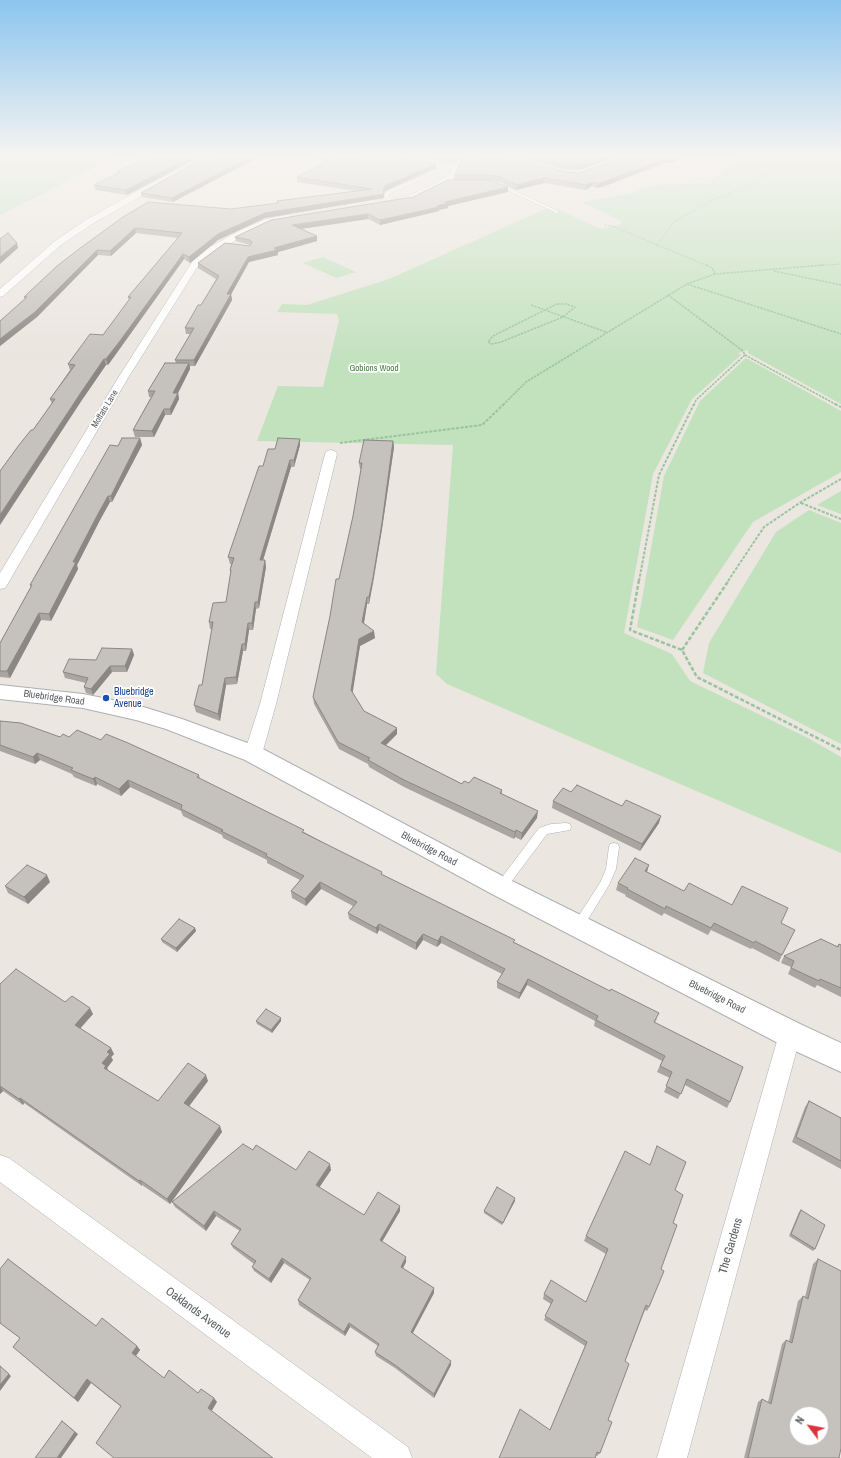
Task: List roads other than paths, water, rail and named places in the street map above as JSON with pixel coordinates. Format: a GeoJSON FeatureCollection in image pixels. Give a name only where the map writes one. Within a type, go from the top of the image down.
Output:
{"type":"FeatureCollection","features":[{"type":"Feature","properties":{"kind":"street"},"geometry":{"type":"LineString","coordinates":[[0,294],[58,243],[84,225]]}},
{"type":"Feature","properties":{"kind":"street","name":"Moffats Lane"},"geometry":{"type":"LineString","coordinates":[[0,585],[123,378],[191,271],[203,257],[222,243],[258,225]]}},
{"type":"Feature","properties":{"kind":"street"},"geometry":{"type":"LineString","coordinates":[[222,243],[235,246]]}},
{"type":"Feature","properties":{"kind":"street"},"geometry":{"type":"LineString","coordinates":[[253,754],[268,704],[331,454]]}},
{"type":"Feature","properties":{"kind":"street","name":"Bluebridge Road"},"geometry":{"type":"LineString","coordinates":[[0,692],[83,701],[137,713],[206,735],[253,754],[501,887],[790,1034],[841,1058]]}},
{"type":"Feature","properties":{"kind":"street","name":"The Gardens"},"geometry":{"type":"LineString","coordinates":[[672,1458],[790,1034]]}},
{"type":"Feature","properties":{"kind":"street","name":"Oaklands Avenue"},"geometry":{"type":"LineString","coordinates":[[0,1167],[397,1458]]}},
{"type":"Feature","properties":{"kind":"lane"},"geometry":{"type":"LineString","coordinates":[[501,887],[542,830],[551,828],[566,828]]}},
{"type":"Feature","properties":{"kind":"lane"},"geometry":{"type":"LineString","coordinates":[[578,926],[604,885],[611,869],[614,847]]}},
{"type":"Feature","properties":{"kind":"place","name":"Bluebridge Avenue"},"geometry":{"type":"Point","coordinates":[106,698]}},
{"type":"Feature","properties":{"kind":"park label","name":"Gobions Wood"},"geometry":{"type":"Point","coordinates":[374,369]}}]}
